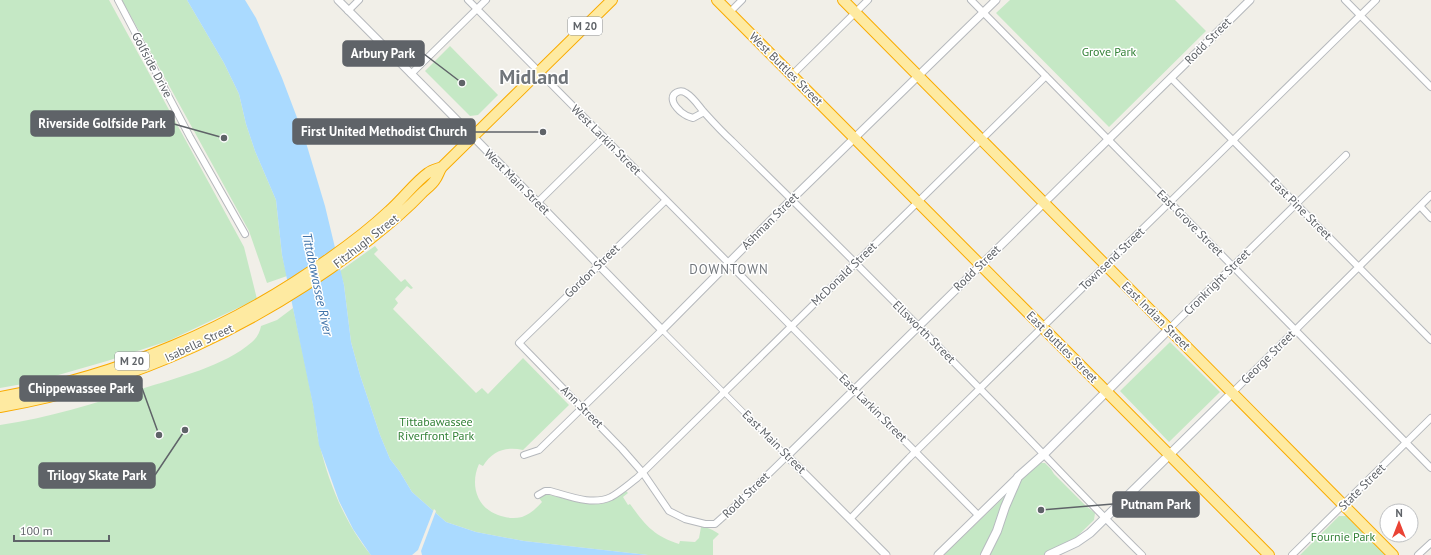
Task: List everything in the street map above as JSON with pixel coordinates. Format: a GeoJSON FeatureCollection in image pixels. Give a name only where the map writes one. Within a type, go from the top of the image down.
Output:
{"type":"FeatureCollection","features":[{"type":"Feature","properties":{"kind":"highway","name":"M 20"},"geometry":{"type":"LineString","coordinates":[[473,137],[612,0]]}},
{"type":"Feature","properties":{"kind":"highway","name":"West Buttles Street"},"geometry":{"type":"LineString","coordinates":[[717,0],[855,138]]}},
{"type":"Feature","properties":{"kind":"highway","name":"East Indian Street"},"geometry":{"type":"LineString","coordinates":[[844,0],[1393,555]]}},
{"type":"Feature","properties":{"kind":"highway","name":"Fitzhugh Street"},"geometry":{"type":"LineString","coordinates":[[257,310],[308,284],[354,252],[417,199],[434,181],[442,167],[473,137]]}},
{"type":"Feature","properties":{"kind":"highway","name":"East Buttles Street"},"geometry":{"type":"LineString","coordinates":[[855,138],[1269,555]]}},
{"type":"Feature","properties":{"kind":"highway","name":"Fitzhugh Street"},"geometry":{"type":"LineString","coordinates":[[257,310],[344,248],[390,211],[428,172],[442,167]]}},
{"type":"Feature","properties":{"kind":"highway","name":"Isabella Street"},"geometry":{"type":"LineString","coordinates":[[0,397],[76,379],[143,358],[257,310]]}},
{"type":"Feature","properties":{"kind":"highway","name":"Isabella Street"},"geometry":{"type":"LineString","coordinates":[[0,407],[74,390],[127,373],[180,352],[257,310]]}},
{"type":"Feature","properties":{"kind":"main road","name":"Cronkright Street"},"geometry":{"type":"LineString","coordinates":[[1018,477],[1044,454],[1170,329]]}},
{"type":"Feature","properties":{"kind":"main road","name":"George Street"},"geometry":{"type":"LineString","coordinates":[[1049,555],[1076,542],[1090,533],[1232,392]]}},
{"type":"Feature","properties":{"kind":"main road"},"geometry":{"type":"LineString","coordinates":[[986,555],[997,531],[1004,507],[1018,477]]}},
{"type":"Feature","properties":{"kind":"street","name":"Golfside Drive"},"geometry":{"type":"LineString","coordinates":[[118,0],[190,137],[245,234]]}},
{"type":"Feature","properties":{"kind":"street","name":"West Main Street"},"geometry":{"type":"LineString","coordinates":[[338,0],[662,330]]}},
{"type":"Feature","properties":{"kind":"street"},"geometry":{"type":"LineString","coordinates":[[348,11],[359,0]]}},
{"type":"Feature","properties":{"kind":"street","name":"West Larkin Street"},"geometry":{"type":"LineString","coordinates":[[468,0],[728,262]]}},
{"type":"Feature","properties":{"kind":"street"},"geometry":{"type":"LineString","coordinates":[[411,74],[486,0]]}},
{"type":"Feature","properties":{"kind":"street"},"geometry":{"type":"LineString","coordinates":[[730,12],[742,0]]}},
{"type":"Feature","properties":{"kind":"street"},"geometry":{"type":"LineString","coordinates":[[792,75],[868,0]]}},
{"type":"Feature","properties":{"kind":"street","name":"East Grove Street"},"geometry":{"type":"LineString","coordinates":[[971,0],[1431,468]]}},
{"type":"Feature","properties":{"kind":"street","name":"Ashman Street"},"geometry":{"type":"LineString","coordinates":[[524,454],[539,450],[662,330],[728,262],[996,0]]}},
{"type":"Feature","properties":{"kind":"street","name":"Rodd Street"},"geometry":{"type":"LineString","coordinates":[[698,523],[715,524],[744,498],[1250,0]]}},
{"type":"Feature","properties":{"kind":"street"},"geometry":{"type":"LineString","coordinates":[[1345,0],[1431,87]]}},
{"type":"Feature","properties":{"kind":"street","name":"Townsend Street"},"geometry":{"type":"LineString","coordinates":[[850,519],[980,388],[1376,0]]}},
{"type":"Feature","properties":{"kind":"street","name":"McDonald Street"},"geometry":{"type":"LineString","coordinates":[[538,495],[545,491],[550,491],[584,499],[599,500],[612,496],[643,473],[1046,76]]}},
{"type":"Feature","properties":{"kind":"street","name":"East Pine Street"},"geometry":{"type":"LineString","coordinates":[[1171,78],[1431,340]]}},
{"type":"Feature","properties":{"kind":"street","name":"Ellsworth Street"},"geometry":{"type":"LineString","coordinates":[[704,112],[693,118],[687,117],[674,104],[672,99],[674,94],[681,91],[687,93],[728,138],[856,263],[1142,555]]}},
{"type":"Feature","properties":{"kind":"street"},"geometry":{"type":"LineString","coordinates":[[538,202],[604,137]]}},
{"type":"Feature","properties":{"kind":"street","name":"Cronkright Street"},"geometry":{"type":"LineString","coordinates":[[1170,329],[1346,154]]}},
{"type":"Feature","properties":{"kind":"street","name":"George Street"},"geometry":{"type":"LineString","coordinates":[[1232,392],[1431,195]]}},
{"type":"Feature","properties":{"kind":"street","name":"Gordon Street"},"geometry":{"type":"LineString","coordinates":[[519,343],[666,200]]}},
{"type":"Feature","properties":{"kind":"street"},"geometry":{"type":"LineString","coordinates":[[1420,206],[1431,218]]}},
{"type":"Feature","properties":{"kind":"street","name":"East Larkin Street"},"geometry":{"type":"LineString","coordinates":[[728,262],[978,515]]}},
{"type":"Feature","properties":{"kind":"street","name":"East Main Street"},"geometry":{"type":"LineString","coordinates":[[662,330],[886,555]]}},
{"type":"Feature","properties":{"kind":"street","name":"Ann Street"},"geometry":{"type":"LineString","coordinates":[[519,343],[622,449],[643,473],[669,511],[685,519],[698,523]]}},
{"type":"Feature","properties":{"kind":"street","name":"State Street"},"geometry":{"type":"LineString","coordinates":[[1292,555],[1431,418]]}},
{"type":"Feature","properties":{"kind":"street"},"geometry":{"type":"LineString","coordinates":[[938,555],[1018,477]]}},
{"type":"Feature","properties":{"kind":"street"},"geometry":{"type":"LineString","coordinates":[[1418,555],[1431,543]]}},
{"type":"Feature","properties":{"kind":"green space"},"geometry":{"type":"Polygon","coordinates":[[[0,0],[109,0],[244,247],[257,299],[168,341],[107,361],[34,382],[0,388],[0,0]]]}},
{"type":"Feature","properties":{"kind":"green space"},"geometry":{"type":"Polygon","coordinates":[[[122,0],[187,0],[224,63],[239,94],[246,124],[255,151],[276,200],[282,255],[287,276],[267,283],[249,231],[122,0]]]}},
{"type":"Feature","properties":{"kind":"green space","name":"Grove Park"},"geometry":{"type":"Polygon","coordinates":[[[1010,0],[1175,0],[1206,31],[1109,127],[996,13],[1010,0]]]}},
{"type":"Feature","properties":{"kind":"green space"},"geometry":{"type":"Polygon","coordinates":[[[450,46],[498,95],[478,115],[470,116],[425,71],[450,46]]]}},
{"type":"Feature","properties":{"kind":"green space","name":"Tittabawassee Riverfront Park"},"geometry":{"type":"Polygon","coordinates":[[[375,246],[378,250],[374,254],[401,282],[405,279],[413,288],[411,289],[407,286],[395,299],[398,303],[393,309],[476,393],[482,388],[488,394],[523,358],[569,405],[523,450],[505,449],[495,453],[483,466],[479,464],[476,472],[475,487],[480,501],[484,506],[498,515],[516,518],[525,516],[536,509],[542,502],[539,498],[544,494],[587,504],[596,504],[612,500],[626,491],[628,493],[623,497],[628,505],[630,504],[640,518],[651,529],[670,541],[679,544],[680,541],[695,542],[699,538],[701,527],[710,529],[719,534],[713,540],[713,555],[648,555],[524,541],[476,532],[446,522],[412,492],[390,459],[380,435],[360,375],[351,342],[344,285],[340,271],[375,246]]]}},
{"type":"Feature","properties":{"kind":"green space"},"geometry":{"type":"Polygon","coordinates":[[[293,308],[306,368],[319,441],[328,475],[346,517],[371,555],[0,555],[0,425],[89,405],[184,376],[214,365],[228,358],[252,342],[259,333],[261,326],[277,320],[293,308]]]}},
{"type":"Feature","properties":{"kind":"green space"},"geometry":{"type":"Polygon","coordinates":[[[1170,342],[1220,392],[1169,442],[1120,391],[1170,342]]]}},
{"type":"Feature","properties":{"kind":"green space"},"geometry":{"type":"Polygon","coordinates":[[[1039,463],[1045,463],[1086,506],[1095,513],[1094,520],[1058,555],[944,555],[1039,463]]]}},
{"type":"Feature","properties":{"kind":"green space","name":"Fournie Park"},"geometry":{"type":"Polygon","coordinates":[[[1339,516],[1346,516],[1385,555],[1300,555],[1339,516]]]}},
{"type":"Feature","properties":{"kind":"water","name":"Tittabawassee River"},"geometry":{"type":"Polygon","coordinates":[[[187,0],[245,0],[256,18],[282,78],[304,136],[325,206],[344,285],[351,342],[360,375],[380,435],[390,459],[412,492],[446,522],[476,532],[524,541],[648,555],[370,554],[353,529],[339,501],[319,445],[313,405],[282,255],[276,200],[255,151],[246,124],[239,94],[224,63],[187,0]]]}},
{"type":"Feature","properties":{"kind":"pier"},"geometry":{"type":"Polygon","coordinates":[[[434,509],[436,511],[421,551],[422,555],[412,555],[418,550],[434,509]]]}},
{"type":"Feature","properties":{"kind":"place","name":"Arbury Park"},"geometry":{"type":"Point","coordinates":[462,83]}},
{"type":"Feature","properties":{"kind":"place","name":"First United Methodist Church"},"geometry":{"type":"Point","coordinates":[543,132]}},
{"type":"Feature","properties":{"kind":"place","name":"Riverside Golfside Park"},"geometry":{"type":"Point","coordinates":[224,138]}},
{"type":"Feature","properties":{"kind":"place","name":"Trilogy Skate Park"},"geometry":{"type":"Point","coordinates":[185,430]}},
{"type":"Feature","properties":{"kind":"place","name":"Chippewassee Park"},"geometry":{"type":"Point","coordinates":[159,435]}},
{"type":"Feature","properties":{"kind":"place","name":"Putnam Park"},"geometry":{"type":"Point","coordinates":[1041,510]}},
{"type":"Feature","properties":{"kind":"district","name":"Midland"},"geometry":{"type":"Point","coordinates":[534,77]}},
{"type":"Feature","properties":{"kind":"district","name":"DOWNTOWN"},"geometry":{"type":"Point","coordinates":[729,269]}}]}
